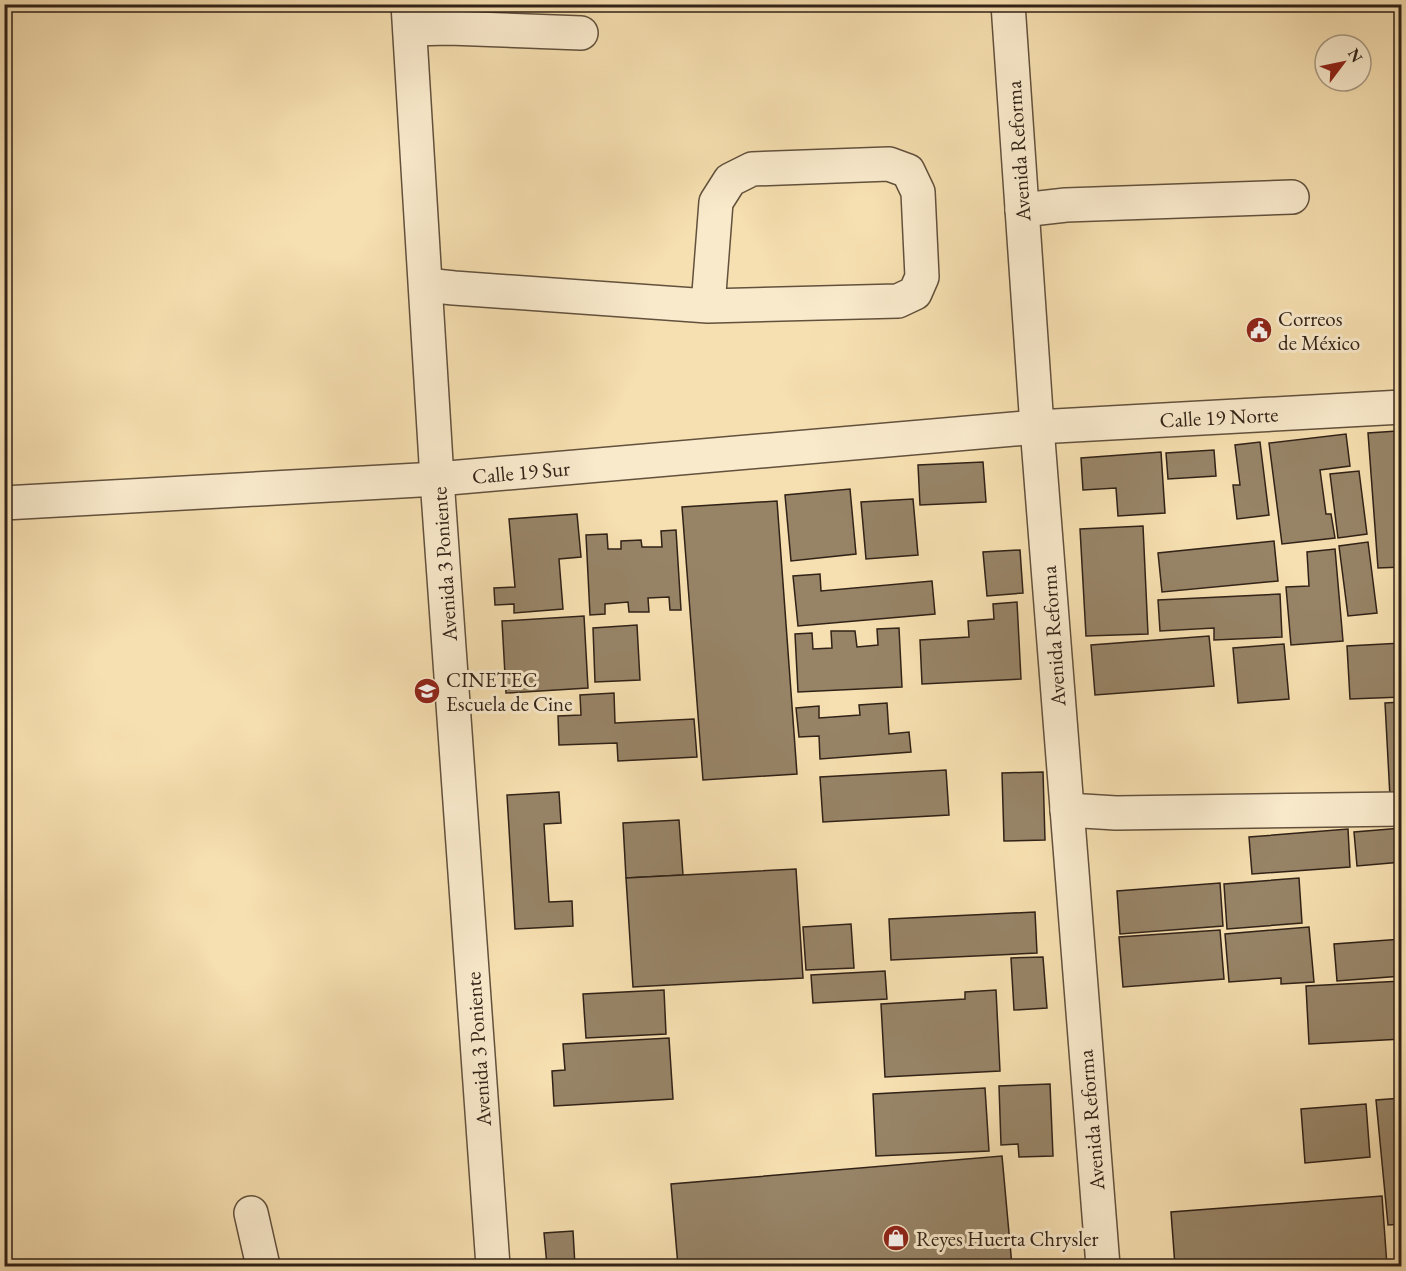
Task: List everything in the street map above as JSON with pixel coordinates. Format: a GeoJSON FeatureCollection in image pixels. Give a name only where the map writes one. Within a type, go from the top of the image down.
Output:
{"type":"FeatureCollection","features":[{"type":"Feature","properties":{"kind":"street","name":"Avenida Reforma"},"geometry":{"type":"LineString","coordinates":[[1008,4],[1037,427],[1103,1266]]}},
{"type":"Feature","properties":{"kind":"street"},"geometry":{"type":"LineString","coordinates":[[409,17],[449,28],[581,33]]}},
{"type":"Feature","properties":{"kind":"street","name":"Avenida 3 Poniente"},"geometry":{"type":"LineString","coordinates":[[409,17],[438,479],[493,1266]]}},
{"type":"Feature","properties":{"kind":"street"},"geometry":{"type":"LineString","coordinates":[[426,285],[708,306],[898,301],[915,293],[922,277],[918,192],[908,171],[889,164],[752,169],[730,180],[716,202],[708,306]]}},
{"type":"Feature","properties":{"kind":"street"},"geometry":{"type":"LineString","coordinates":[[1022,210],[1066,206],[1292,197]]}},
{"type":"Feature","properties":{"kind":"street","name":"Calle 19 Norte"},"geometry":{"type":"LineString","coordinates":[[1037,427],[1401,407]]}},
{"type":"Feature","properties":{"kind":"street","name":"Calle 19 Sur"},"geometry":{"type":"LineString","coordinates":[[4,503],[438,479],[1037,427]]}},
{"type":"Feature","properties":{"kind":"street"},"geometry":{"type":"LineString","coordinates":[[1067,810],[1116,813],[1401,809]]}},
{"type":"Feature","properties":{"kind":"street"},"geometry":{"type":"LineString","coordinates":[[251,1213],[263,1266]]}},
{"type":"Feature","properties":{"kind":"building"},"geometry":{"type":"Polygon","coordinates":[[[1397,431],[1402,486],[1402,567],[1378,568],[1368,433],[1397,431]]]}},
{"type":"Feature","properties":{"kind":"building"},"geometry":{"type":"Polygon","coordinates":[[[1346,434],[1350,466],[1320,470],[1326,514],[1331,514],[1335,538],[1282,544],[1269,443],[1346,434]]]}},
{"type":"Feature","properties":{"kind":"building"},"geometry":{"type":"Polygon","coordinates":[[[1260,442],[1269,515],[1237,519],[1233,485],[1240,485],[1235,445],[1260,442]]]}},
{"type":"Feature","properties":{"kind":"building"},"geometry":{"type":"Polygon","coordinates":[[[1214,450],[1216,476],[1168,479],[1166,453],[1214,450]]]}},
{"type":"Feature","properties":{"kind":"building"},"geometry":{"type":"Polygon","coordinates":[[[1161,452],[1165,513],[1118,516],[1116,488],[1083,490],[1081,458],[1161,452]]]}},
{"type":"Feature","properties":{"kind":"building"},"geometry":{"type":"Polygon","coordinates":[[[983,462],[986,502],[920,505],[918,465],[983,462]]]}},
{"type":"Feature","properties":{"kind":"building"},"geometry":{"type":"Polygon","coordinates":[[[1359,471],[1367,534],[1338,538],[1330,474],[1359,471]]]}},
{"type":"Feature","properties":{"kind":"building"},"geometry":{"type":"Polygon","coordinates":[[[850,489],[856,554],[791,561],[785,495],[850,489]]]}},
{"type":"Feature","properties":{"kind":"building"},"geometry":{"type":"Polygon","coordinates":[[[913,499],[918,555],[866,559],[861,502],[913,499]]]}},
{"type":"Feature","properties":{"kind":"building"},"geometry":{"type":"Polygon","coordinates":[[[777,501],[797,774],[703,780],[682,507],[777,501]]]}},
{"type":"Feature","properties":{"kind":"building"},"geometry":{"type":"Polygon","coordinates":[[[577,514],[581,557],[559,559],[563,609],[514,613],[514,604],[495,605],[494,588],[515,587],[509,519],[577,514]]]}},
{"type":"Feature","properties":{"kind":"building"},"geometry":{"type":"Polygon","coordinates":[[[1143,526],[1148,634],[1086,636],[1080,529],[1143,526]]]}},
{"type":"Feature","properties":{"kind":"building"},"geometry":{"type":"Polygon","coordinates":[[[676,530],[681,610],[670,610],[669,597],[648,598],[649,612],[629,612],[628,602],[605,604],[605,614],[590,615],[586,535],[607,534],[608,549],[621,549],[621,541],[641,540],[642,547],[662,547],[661,531],[676,530]]]}},
{"type":"Feature","properties":{"kind":"building"},"geometry":{"type":"Polygon","coordinates":[[[1274,541],[1278,581],[1162,592],[1158,553],[1274,541]]]}},
{"type":"Feature","properties":{"kind":"building"},"geometry":{"type":"Polygon","coordinates":[[[1368,542],[1377,613],[1348,616],[1339,546],[1368,542]]]}},
{"type":"Feature","properties":{"kind":"building"},"geometry":{"type":"Polygon","coordinates":[[[1335,549],[1343,641],[1291,645],[1286,587],[1309,586],[1307,552],[1335,549]]]}},
{"type":"Feature","properties":{"kind":"building"},"geometry":{"type":"Polygon","coordinates":[[[1020,550],[1023,593],[987,596],[983,552],[1020,550]]]}},
{"type":"Feature","properties":{"kind":"building"},"geometry":{"type":"Polygon","coordinates":[[[820,574],[821,591],[932,581],[935,614],[798,626],[793,576],[820,574]]]}},
{"type":"Feature","properties":{"kind":"building"},"geometry":{"type":"Polygon","coordinates":[[[1280,594],[1282,637],[1214,640],[1214,628],[1160,631],[1158,600],[1280,594]]]}},
{"type":"Feature","properties":{"kind":"building"},"geometry":{"type":"Polygon","coordinates":[[[1017,602],[1021,679],[922,684],[920,640],[969,637],[968,621],[994,619],[993,604],[1017,602]]]}},
{"type":"Feature","properties":{"kind":"building"},"geometry":{"type":"Polygon","coordinates":[[[584,616],[588,688],[506,693],[502,621],[584,616]]]}},
{"type":"Feature","properties":{"kind":"building"},"geometry":{"type":"Polygon","coordinates":[[[637,625],[640,680],[595,682],[593,628],[637,625]]]}},
{"type":"Feature","properties":{"kind":"building"},"geometry":{"type":"Polygon","coordinates":[[[899,628],[902,687],[798,692],[795,634],[812,633],[813,649],[832,648],[831,631],[855,631],[857,647],[878,645],[877,629],[899,628]]]}},
{"type":"Feature","properties":{"kind":"building"},"geometry":{"type":"Polygon","coordinates":[[[1209,636],[1214,686],[1095,695],[1091,645],[1209,636]]]}},
{"type":"Feature","properties":{"kind":"building"},"geometry":{"type":"Polygon","coordinates":[[[1402,643],[1402,697],[1350,699],[1347,646],[1402,643]]]}},
{"type":"Feature","properties":{"kind":"building"},"geometry":{"type":"Polygon","coordinates":[[[1284,644],[1289,699],[1238,703],[1233,648],[1284,644]]]}},
{"type":"Feature","properties":{"kind":"building"},"geometry":{"type":"Polygon","coordinates":[[[614,693],[615,723],[694,719],[697,757],[618,761],[617,743],[559,745],[558,716],[581,715],[580,695],[614,693]]]}},
{"type":"Feature","properties":{"kind":"building"},"geometry":{"type":"Polygon","coordinates":[[[1402,702],[1402,797],[1390,797],[1385,703],[1402,702]]]}},
{"type":"Feature","properties":{"kind":"building"},"geometry":{"type":"Polygon","coordinates":[[[887,703],[889,734],[909,732],[911,752],[820,759],[819,736],[799,737],[796,708],[819,706],[819,718],[860,715],[859,705],[887,703]]]}},
{"type":"Feature","properties":{"kind":"building"},"geometry":{"type":"Polygon","coordinates":[[[946,770],[949,815],[823,822],[820,777],[946,770]]]}},
{"type":"Feature","properties":{"kind":"building"},"geometry":{"type":"Polygon","coordinates":[[[1043,772],[1045,840],[1004,841],[1002,773],[1043,772]]]}},
{"type":"Feature","properties":{"kind":"building"},"geometry":{"type":"Polygon","coordinates":[[[559,792],[561,823],[544,824],[549,902],[572,901],[573,926],[515,929],[507,795],[559,792]]]}},
{"type":"Feature","properties":{"kind":"building"},"geometry":{"type":"Polygon","coordinates":[[[679,820],[683,875],[626,878],[623,823],[679,820]]]}},
{"type":"Feature","properties":{"kind":"building"},"geometry":{"type":"Polygon","coordinates":[[[1402,828],[1402,862],[1357,866],[1354,832],[1402,828]]]}},
{"type":"Feature","properties":{"kind":"building"},"geometry":{"type":"Polygon","coordinates":[[[1348,829],[1350,867],[1252,874],[1249,837],[1348,829]]]}},
{"type":"Feature","properties":{"kind":"building"},"geometry":{"type":"Polygon","coordinates":[[[796,869],[803,978],[633,987],[626,878],[796,869]]]}},
{"type":"Feature","properties":{"kind":"building"},"geometry":{"type":"Polygon","coordinates":[[[1299,878],[1302,923],[1227,929],[1224,884],[1299,878]]]}},
{"type":"Feature","properties":{"kind":"building"},"geometry":{"type":"Polygon","coordinates":[[[1220,883],[1223,926],[1120,934],[1117,891],[1220,883]]]}},
{"type":"Feature","properties":{"kind":"building"},"geometry":{"type":"Polygon","coordinates":[[[1035,912],[1037,953],[891,960],[889,919],[1035,912]]]}},
{"type":"Feature","properties":{"kind":"building"},"geometry":{"type":"Polygon","coordinates":[[[851,924],[854,968],[806,970],[803,927],[851,924]]]}},
{"type":"Feature","properties":{"kind":"building"},"geometry":{"type":"Polygon","coordinates":[[[1309,927],[1314,982],[1281,984],[1281,978],[1229,982],[1225,934],[1309,927]]]}},
{"type":"Feature","properties":{"kind":"building"},"geometry":{"type":"Polygon","coordinates":[[[1220,930],[1224,979],[1123,987],[1119,937],[1220,930]]]}},
{"type":"Feature","properties":{"kind":"building"},"geometry":{"type":"Polygon","coordinates":[[[1402,939],[1402,976],[1337,981],[1334,944],[1402,939]]]}},
{"type":"Feature","properties":{"kind":"building"},"geometry":{"type":"Polygon","coordinates":[[[1043,957],[1047,1008],[1014,1010],[1011,958],[1043,957]]]}},
{"type":"Feature","properties":{"kind":"building"},"geometry":{"type":"Polygon","coordinates":[[[885,971],[887,999],[813,1003],[811,975],[885,971]]]}},
{"type":"Feature","properties":{"kind":"building"},"geometry":{"type":"Polygon","coordinates":[[[1402,981],[1402,1039],[1309,1044],[1306,986],[1402,981]]]}},
{"type":"Feature","properties":{"kind":"building"},"geometry":{"type":"Polygon","coordinates":[[[664,990],[666,1034],[586,1038],[583,994],[664,990]]]}},
{"type":"Feature","properties":{"kind":"building"},"geometry":{"type":"Polygon","coordinates":[[[996,990],[1000,1071],[885,1077],[881,1004],[965,999],[965,992],[996,990]]]}},
{"type":"Feature","properties":{"kind":"building"},"geometry":{"type":"Polygon","coordinates":[[[669,1038],[673,1099],[554,1106],[552,1071],[565,1070],[563,1044],[669,1038]]]}},
{"type":"Feature","properties":{"kind":"building"},"geometry":{"type":"Polygon","coordinates":[[[1050,1084],[1053,1156],[1019,1157],[1018,1144],[1001,1145],[999,1086],[1050,1084]]]}},
{"type":"Feature","properties":{"kind":"building"},"geometry":{"type":"Polygon","coordinates":[[[985,1088],[989,1151],[876,1156],[873,1094],[985,1088]]]}},
{"type":"Feature","properties":{"kind":"building"},"geometry":{"type":"Polygon","coordinates":[[[1402,1098],[1402,1224],[1388,1225],[1376,1100],[1402,1098]]]}},
{"type":"Feature","properties":{"kind":"building"},"geometry":{"type":"Polygon","coordinates":[[[1366,1104],[1370,1157],[1305,1163],[1301,1109],[1366,1104]]]}},
{"type":"Feature","properties":{"kind":"building"},"geometry":{"type":"Polygon","coordinates":[[[1002,1156],[1012,1266],[678,1266],[671,1184],[1002,1156]]]}},
{"type":"Feature","properties":{"kind":"building"},"geometry":{"type":"Polygon","coordinates":[[[1382,1196],[1387,1266],[1175,1266],[1171,1212],[1382,1196]]]}},
{"type":"Feature","properties":{"kind":"building"},"geometry":{"type":"Polygon","coordinates":[[[573,1231],[575,1266],[547,1266],[544,1233],[573,1231]]]}},
{"type":"Feature","properties":{"kind":"building"},"geometry":{"type":"Polygon","coordinates":[[[1068,1261],[1068,1266],[1024,1266],[1024,1263],[1068,1261]]]}},
{"type":"Feature","properties":{"kind":"place","name":"Correos de México"},"geometry":{"type":"Point","coordinates":[1259,330]}},
{"type":"Feature","properties":{"kind":"place","name":"CINETEC Escuela de Cine"},"geometry":{"type":"Point","coordinates":[427,691]}},
{"type":"Feature","properties":{"kind":"place","name":"Reyes Huerta Chrysler"},"geometry":{"type":"Point","coordinates":[896,1238]}}]}
